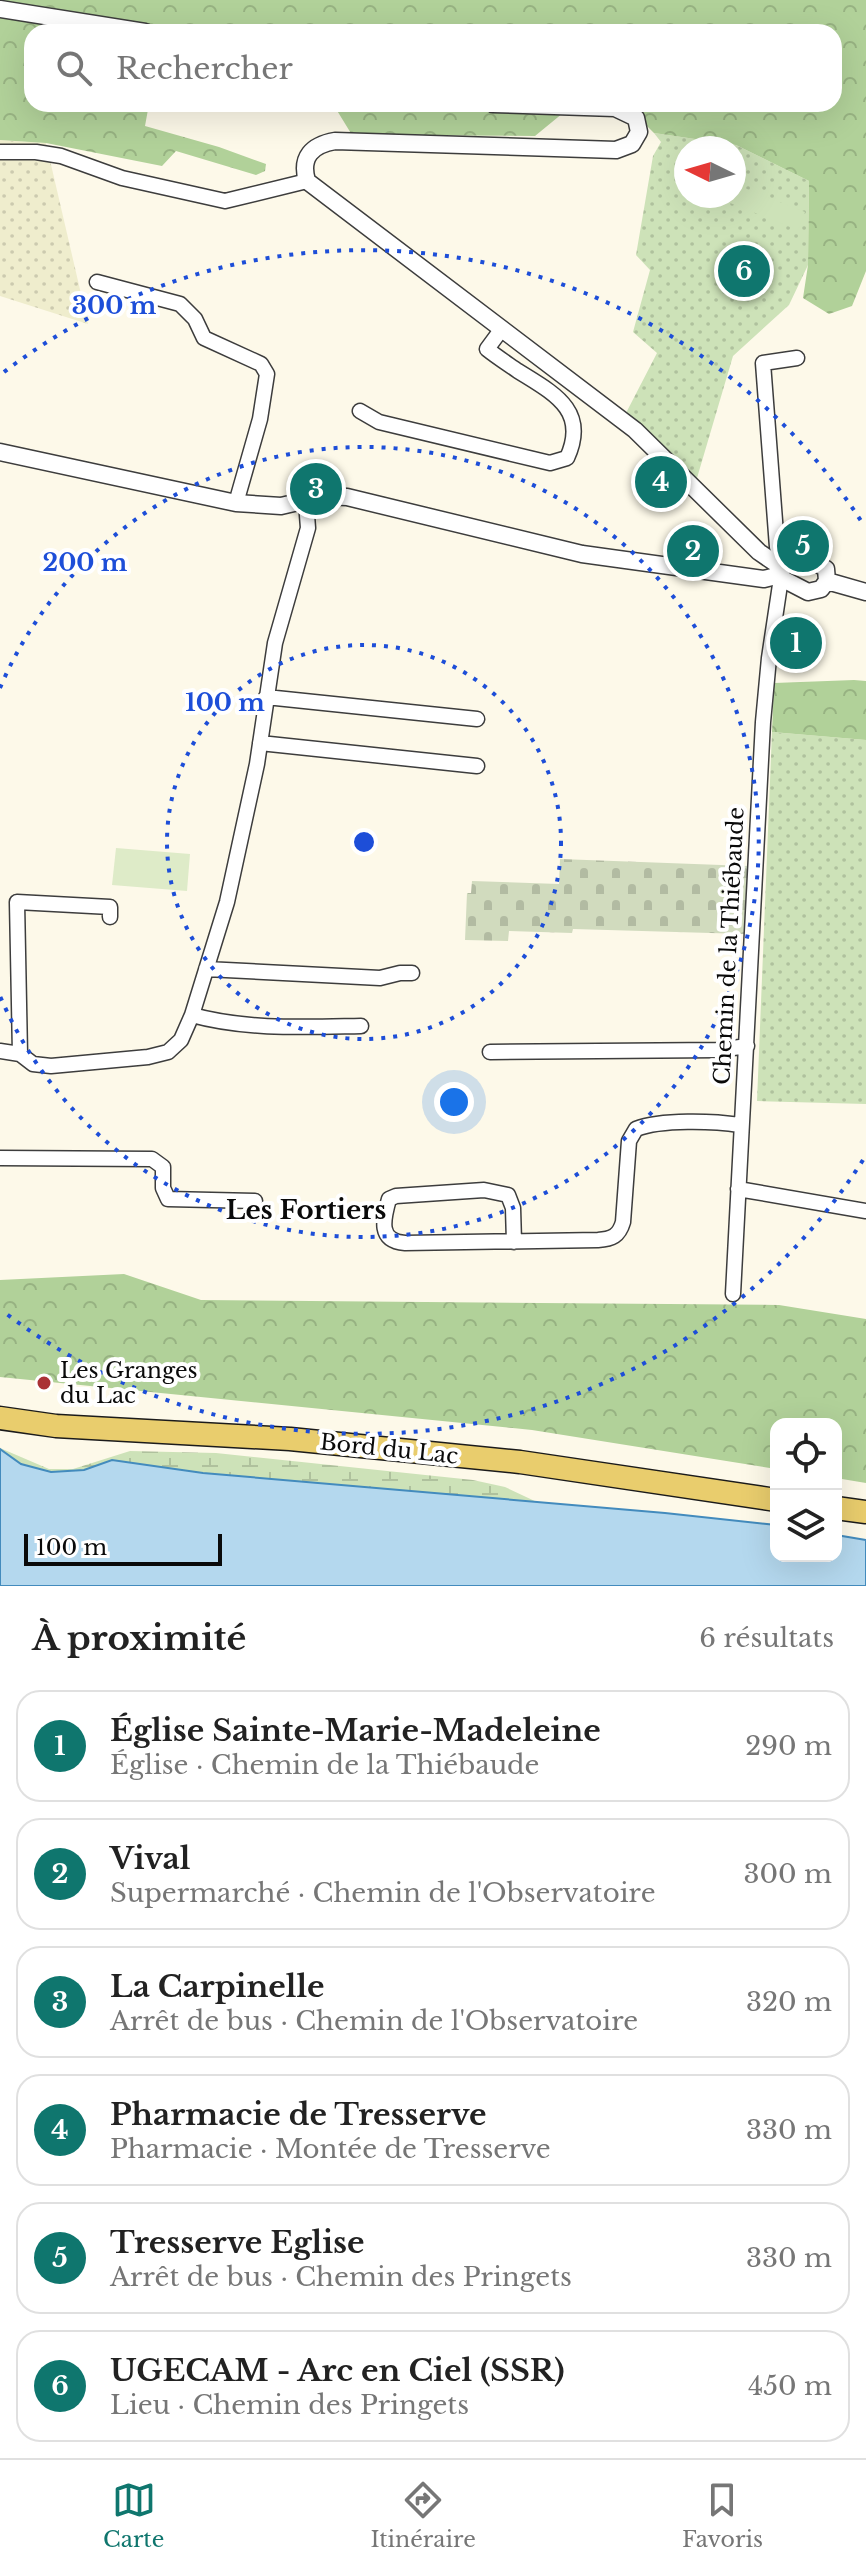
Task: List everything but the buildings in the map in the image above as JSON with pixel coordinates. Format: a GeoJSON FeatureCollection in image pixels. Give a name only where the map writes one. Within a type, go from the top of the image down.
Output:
{"type":"FeatureCollection","features":[{"type":"Feature","properties":{"kind":"main road","name":"Bord du Lac"},"geometry":{"type":"LineString","coordinates":[[0,1403],[58,1411],[249,1422],[491,1444],[770,1484]]}},
{"type":"Feature","properties":{"kind":"main road","name":"Bord du Lac"},"geometry":{"type":"LineString","coordinates":[[0,1418],[56,1426],[290,1439],[490,1459],[770,1499]]}},
{"type":"Feature","properties":{"kind":"main road"},"geometry":{"type":"LineString","coordinates":[[842,1494],[866,1497]]}},
{"type":"Feature","properties":{"kind":"main road"},"geometry":{"type":"LineString","coordinates":[[842,1509],[866,1512]]}},
{"type":"Feature","properties":{"kind":"street"},"geometry":{"type":"LineString","coordinates":[[0,9],[95,24]]}},
{"type":"Feature","properties":{"kind":"street"},"geometry":{"type":"LineString","coordinates":[[0,452],[236,503],[281,506],[324,496],[347,497],[496,535],[604,558],[764,579],[784,573],[793,554],[807,557],[826,569],[827,581],[814,593],[784,573],[759,552],[635,430],[307,181],[304,169],[307,156],[317,146],[335,141],[616,150],[632,144],[639,132],[636,118],[627,112]]}},
{"type":"Feature","properties":{"kind":"street"},"geometry":{"type":"LineString","coordinates":[[0,152],[61,156],[122,178],[225,201],[307,181]]}},
{"type":"Feature","properties":{"kind":"street"},"geometry":{"type":"LineString","coordinates":[[97,282],[180,304],[195,319],[204,338],[261,364],[267,374],[260,419],[236,503]]}},
{"type":"Feature","properties":{"kind":"street"},"geometry":{"type":"LineString","coordinates":[[360,411],[379,422],[550,463],[567,458],[572,447],[574,427],[570,411],[560,398],[487,349],[501,330]]}},
{"type":"Feature","properties":{"kind":"street","name":"Chemin de la Thiébaude"},"geometry":{"type":"LineString","coordinates":[[733,1294],[763,722],[769,658],[784,573],[777,547],[763,363],[797,358]]}},
{"type":"Feature","properties":{"kind":"street"},"geometry":{"type":"LineString","coordinates":[[0,1051],[20,1054],[33,1064],[51,1066],[148,1057],[168,1052],[181,1040],[192,1015],[227,902],[260,743],[275,643],[308,528],[306,502]]}},
{"type":"Feature","properties":{"kind":"street"},"geometry":{"type":"LineString","coordinates":[[827,581],[866,592]]}},
{"type":"Feature","properties":{"kind":"street"},"geometry":{"type":"LineString","coordinates":[[266,697],[477,719]]}},
{"type":"Feature","properties":{"kind":"street"},"geometry":{"type":"LineString","coordinates":[[260,743],[477,766]]}},
{"type":"Feature","properties":{"kind":"street"},"geometry":{"type":"LineString","coordinates":[[20,1054],[17,902],[110,907],[110,917]]}},
{"type":"Feature","properties":{"kind":"street"},"geometry":{"type":"LineString","coordinates":[[206,969],[380,978],[412,973]]}},
{"type":"Feature","properties":{"kind":"street"},"geometry":{"type":"LineString","coordinates":[[192,1015],[213,1021],[261,1026],[361,1026]]}},
{"type":"Feature","properties":{"kind":"street"},"geometry":{"type":"LineString","coordinates":[[490,1052],[719,1050],[747,1046]]}},
{"type":"Feature","properties":{"kind":"street"},"geometry":{"type":"LineString","coordinates":[[514,1242],[513,1208],[508,1195],[484,1190],[396,1196],[389,1199],[383,1218],[382,1225],[387,1236],[396,1243],[514,1242],[610,1239],[618,1234],[623,1222],[629,1141],[636,1129],[654,1125],[740,1125]]}},
{"type":"Feature","properties":{"kind":"street"},"geometry":{"type":"LineString","coordinates":[[0,1158],[152,1159],[163,1167],[163,1188],[168,1199],[255,1201]]}},
{"type":"Feature","properties":{"kind":"street"},"geometry":{"type":"LineString","coordinates":[[738,1189],[866,1211]]}},
{"type":"Feature","properties":{"kind":"shaded area"},"geometry":{"type":"Polygon","coordinates":[[[0,140],[46,143],[88,324],[0,296],[0,140]]]}},
{"type":"Feature","properties":{"kind":"green space"},"geometry":{"type":"Polygon","coordinates":[[[0,0],[866,0],[866,271],[852,306],[829,314],[803,298],[808,265],[809,181],[746,150],[746,136],[654,133],[638,112],[842,112],[842,24],[24,24],[24,112],[148,112],[145,126],[266,164],[265,171],[256,175],[176,151],[162,166],[46,143],[0,140],[0,0]]]}},
{"type":"Feature","properties":{"kind":"green space"},"geometry":{"type":"Polygon","coordinates":[[[338,112],[566,112],[535,136],[352,135],[338,112]]]}},
{"type":"Feature","properties":{"kind":"green space"},"geometry":{"type":"Polygon","coordinates":[[[654,133],[674,136],[674,208],[746,208],[746,150],[809,181],[808,265],[789,305],[733,356],[697,478],[626,413],[657,353],[633,332],[650,270],[636,255],[653,156],[661,142],[654,133]]]}},
{"type":"Feature","properties":{"kind":"green space"},"geometry":{"type":"Polygon","coordinates":[[[746,189],[805,212],[798,230],[743,208],[746,208],[746,189]]]}},
{"type":"Feature","properties":{"kind":"green space"},"geometry":{"type":"Polygon","coordinates":[[[866,681],[866,740],[772,732],[774,683],[866,681]]]}},
{"type":"Feature","properties":{"kind":"green space"},"geometry":{"type":"Polygon","coordinates":[[[772,732],[866,740],[866,1104],[757,1101],[772,732]]]}},
{"type":"Feature","properties":{"kind":"green space"},"geometry":{"type":"Polygon","coordinates":[[[116,848],[190,854],[187,891],[112,885],[116,848]]]}},
{"type":"Feature","properties":{"kind":"green space"},"geometry":{"type":"Polygon","coordinates":[[[560,859],[748,866],[745,934],[573,929],[572,933],[509,931],[508,941],[465,940],[467,893],[471,893],[472,881],[559,884],[560,859]]]}},
{"type":"Feature","properties":{"kind":"green space"},"geometry":{"type":"Polygon","coordinates":[[[124,1274],[201,1300],[779,1305],[866,1319],[866,1483],[842,1479],[842,1418],[770,1418],[770,1468],[532,1430],[0,1377],[0,1280],[124,1274]]]}},
{"type":"Feature","properties":{"kind":"green space"},"geometry":{"type":"Polygon","coordinates":[[[0,1448],[49,1469],[73,1469],[130,1451],[216,1453],[473,1480],[505,1487],[556,1511],[0,1479],[0,1448]]]}},
{"type":"Feature","properties":{"kind":"water"},"geometry":{"type":"Polygon","coordinates":[[[0,1449],[21,1464],[51,1472],[84,1470],[112,1460],[203,1473],[770,1524],[770,1562],[842,1562],[842,1536],[866,1540],[866,1586],[0,1586],[0,1449]]]}},
{"type":"Feature","properties":{"kind":"place","name":"UGECAM - Arc en Ciel (SSR)"},"geometry":{"type":"Point","coordinates":[744,271]}},
{"type":"Feature","properties":{"kind":"place","name":"Pharmacie de Tresserve"},"geometry":{"type":"Point","coordinates":[661,482]}},
{"type":"Feature","properties":{"kind":"place","name":"La Carpinelle"},"geometry":{"type":"Point","coordinates":[316,489]}},
{"type":"Feature","properties":{"kind":"place","name":"Tresserve Eglise"},"geometry":{"type":"Point","coordinates":[803,546]}},
{"type":"Feature","properties":{"kind":"place","name":"Vival"},"geometry":{"type":"Point","coordinates":[693,551]}},
{"type":"Feature","properties":{"kind":"place","name":"Église Sainte-Marie-Madeleine"},"geometry":{"type":"Point","coordinates":[796,643]}},
{"type":"Feature","properties":{"kind":"place","name":"Les Granges du Lac"},"geometry":{"type":"Point","coordinates":[44,1383]}},
{"type":"Feature","properties":{"kind":"district","name":"Les Fortiers"},"geometry":{"type":"Point","coordinates":[306,1210]}}]}
